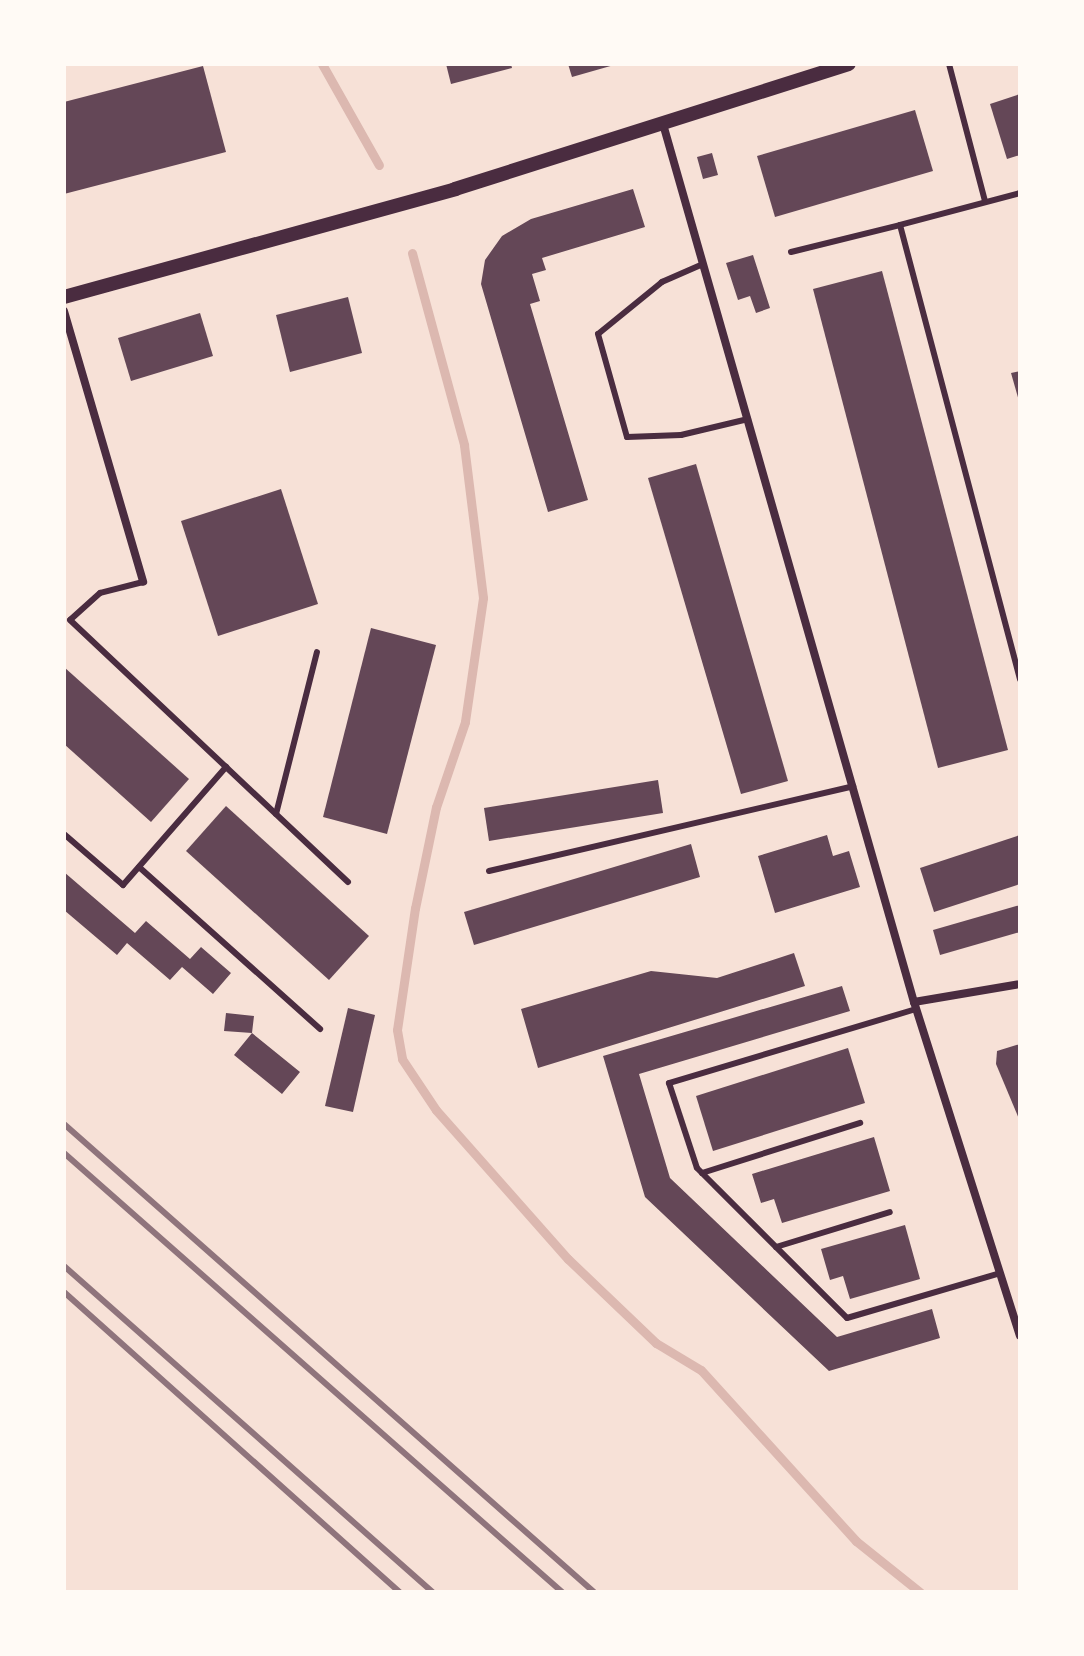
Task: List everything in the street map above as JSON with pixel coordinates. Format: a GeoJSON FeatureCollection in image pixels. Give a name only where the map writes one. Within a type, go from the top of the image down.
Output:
{"type":"FeatureCollection","features":[{"type":"Feature","properties":{"kind":"street"},"geometry":{"type":"LineString","coordinates":[[64,297],[663,124],[849,64]]}},
{"type":"Feature","properties":{"kind":"street"},"geometry":{"type":"LineString","coordinates":[[663,124],[915,1005],[997,1274],[1020,1336]]}},
{"type":"Feature","properties":{"kind":"street"},"geometry":{"type":"LineString","coordinates":[[64,311],[143,582]]}},
{"type":"Feature","properties":{"kind":"street"},"geometry":{"type":"LineString","coordinates":[[915,1005],[1020,984]]}},
{"type":"Feature","properties":{"kind":"lane"},"geometry":{"type":"LineString","coordinates":[[949,64],[985,201]]}},
{"type":"Feature","properties":{"kind":"lane"},"geometry":{"type":"LineString","coordinates":[[791,252],[1020,193]]}},
{"type":"Feature","properties":{"kind":"lane"},"geometry":{"type":"LineString","coordinates":[[900,225],[1020,679]]}},
{"type":"Feature","properties":{"kind":"lane"},"geometry":{"type":"LineString","coordinates":[[703,264],[662,282],[598,334],[627,437],[681,435],[748,419]]}},
{"type":"Feature","properties":{"kind":"lane"},"geometry":{"type":"LineString","coordinates":[[143,582],[100,593],[70,620],[348,882]]}},
{"type":"Feature","properties":{"kind":"lane"},"geometry":{"type":"LineString","coordinates":[[276,814],[317,652]]}},
{"type":"Feature","properties":{"kind":"lane"},"geometry":{"type":"LineString","coordinates":[[64,834],[123,885],[226,767]]}},
{"type":"Feature","properties":{"kind":"lane"},"geometry":{"type":"LineString","coordinates":[[489,871],[853,786]]}},
{"type":"Feature","properties":{"kind":"lane"},"geometry":{"type":"LineString","coordinates":[[139,867],[320,1029]]}},
{"type":"Feature","properties":{"kind":"lane"},"geometry":{"type":"LineString","coordinates":[[915,1005],[669,1083],[702,1173],[847,1318],[997,1274]]}},
{"type":"Feature","properties":{"kind":"lane"},"geometry":{"type":"LineString","coordinates":[[702,1173],[860,1123]]}},
{"type":"Feature","properties":{"kind":"lane"},"geometry":{"type":"LineString","coordinates":[[776,1247],[890,1212]]}},
{"type":"Feature","properties":{"kind":"building"},"geometry":{"type":"Polygon","coordinates":[[[446,64],[511,64],[512,68],[451,84],[446,64]]]}},
{"type":"Feature","properties":{"kind":"building"},"geometry":{"type":"Polygon","coordinates":[[[568,64],[614,64],[614,65],[572,77],[568,64]]]}},
{"type":"Feature","properties":{"kind":"building"},"geometry":{"type":"Polygon","coordinates":[[[203,66],[226,152],[64,194],[64,102],[203,66]]]}},
{"type":"Feature","properties":{"kind":"building"},"geometry":{"type":"Polygon","coordinates":[[[1020,94],[1020,155],[1007,159],[990,104],[1020,94]]]}},
{"type":"Feature","properties":{"kind":"building"},"geometry":{"type":"Polygon","coordinates":[[[915,110],[933,171],[775,217],[757,156],[915,110]]]}},
{"type":"Feature","properties":{"kind":"building"},"geometry":{"type":"Polygon","coordinates":[[[712,153],[718,175],[703,179],[697,157],[712,153]]]}},
{"type":"Feature","properties":{"kind":"building"},"geometry":{"type":"Polygon","coordinates":[[[633,189],[645,227],[542,258],[546,270],[532,274],[540,301],[530,304],[588,500],[548,512],[481,284],[485,260],[502,236],[531,219],[633,189]]]}},
{"type":"Feature","properties":{"kind":"building"},"geometry":{"type":"Polygon","coordinates":[[[753,255],[770,308],[756,313],[750,296],[738,300],[726,263],[753,255]]]}},
{"type":"Feature","properties":{"kind":"building"},"geometry":{"type":"Polygon","coordinates":[[[882,271],[1008,750],[938,768],[813,289],[882,271]]]}},
{"type":"Feature","properties":{"kind":"building"},"geometry":{"type":"Polygon","coordinates":[[[348,297],[362,353],[290,372],[276,315],[348,297]]]}},
{"type":"Feature","properties":{"kind":"building"},"geometry":{"type":"Polygon","coordinates":[[[200,313],[213,356],[131,381],[118,338],[200,313]]]}},
{"type":"Feature","properties":{"kind":"building"},"geometry":{"type":"Polygon","coordinates":[[[1020,371],[1020,400],[1019,401],[1011,373],[1020,371]]]}},
{"type":"Feature","properties":{"kind":"building"},"geometry":{"type":"Polygon","coordinates":[[[696,464],[788,781],[741,794],[648,478],[696,464]]]}},
{"type":"Feature","properties":{"kind":"building"},"geometry":{"type":"Polygon","coordinates":[[[281,489],[318,604],[218,636],[181,521],[281,489]]]}},
{"type":"Feature","properties":{"kind":"building"},"geometry":{"type":"Polygon","coordinates":[[[371,628],[436,645],[387,834],[323,817],[371,628]]]}},
{"type":"Feature","properties":{"kind":"building"},"geometry":{"type":"Polygon","coordinates":[[[64,667],[189,779],[151,822],[64,744],[64,667]]]}},
{"type":"Feature","properties":{"kind":"building"},"geometry":{"type":"Polygon","coordinates":[[[658,780],[663,813],[489,841],[484,808],[658,780]]]}},
{"type":"Feature","properties":{"kind":"building"},"geometry":{"type":"Polygon","coordinates":[[[226,806],[369,936],[329,980],[186,851],[226,806]]]}},
{"type":"Feature","properties":{"kind":"building"},"geometry":{"type":"Polygon","coordinates":[[[827,835],[833,856],[849,851],[860,887],[775,913],[758,856],[827,835]]]}},
{"type":"Feature","properties":{"kind":"building"},"geometry":{"type":"Polygon","coordinates":[[[1020,835],[1020,884],[934,912],[920,868],[1020,835]]]}},
{"type":"Feature","properties":{"kind":"building"},"geometry":{"type":"Polygon","coordinates":[[[691,844],[700,877],[474,945],[464,912],[691,844]]]}},
{"type":"Feature","properties":{"kind":"building"},"geometry":{"type":"Polygon","coordinates":[[[64,872],[135,933],[146,921],[190,959],[201,947],[231,973],[213,994],[182,967],[170,980],[127,943],[117,955],[64,910],[64,872]]]}},
{"type":"Feature","properties":{"kind":"building"},"geometry":{"type":"Polygon","coordinates":[[[1020,905],[1020,932],[940,955],[933,930],[1020,905]]]}},
{"type":"Feature","properties":{"kind":"building"},"geometry":{"type":"Polygon","coordinates":[[[794,953],[805,986],[538,1068],[521,1009],[651,971],[717,978],[794,953]]]}},
{"type":"Feature","properties":{"kind":"building"},"geometry":{"type":"Polygon","coordinates":[[[842,986],[850,1011],[639,1074],[670,1178],[837,1337],[932,1309],[940,1338],[829,1371],[645,1197],[603,1056],[842,986]]]}},
{"type":"Feature","properties":{"kind":"building"},"geometry":{"type":"Polygon","coordinates":[[[348,1008],[375,1015],[353,1112],[325,1106],[348,1008]]]}},
{"type":"Feature","properties":{"kind":"building"},"geometry":{"type":"Polygon","coordinates":[[[226,1013],[254,1016],[252,1033],[224,1031],[226,1013]]]}},
{"type":"Feature","properties":{"kind":"building"},"geometry":{"type":"Polygon","coordinates":[[[252,1033],[300,1072],[282,1094],[234,1055],[252,1033]]]}},
{"type":"Feature","properties":{"kind":"building"},"geometry":{"type":"Polygon","coordinates":[[[1020,1044],[1019,1119],[996,1064],[997,1051],[1020,1044]]]}},
{"type":"Feature","properties":{"kind":"building"},"geometry":{"type":"Polygon","coordinates":[[[848,1048],[865,1103],[713,1151],[696,1096],[848,1048]]]}},
{"type":"Feature","properties":{"kind":"building"},"geometry":{"type":"Polygon","coordinates":[[[874,1137],[890,1191],[782,1223],[774,1199],[761,1203],[752,1174],[874,1137]]]}},
{"type":"Feature","properties":{"kind":"building"},"geometry":{"type":"Polygon","coordinates":[[[905,1225],[920,1279],[850,1299],[843,1276],[830,1280],[821,1249],[905,1225]]]}},
{"type":"Feature","properties":{"kind":"waterway"},"geometry":{"type":"LineString","coordinates":[[322,64],[379,165]]}},
{"type":"Feature","properties":{"kind":"waterway"},"geometry":{"type":"LineString","coordinates":[[412,253],[464,445],[483,598],[465,722],[436,807],[415,908],[397,1030],[402,1059],[436,1110],[568,1259],[656,1343],[701,1370],[856,1541],[920,1592]]}},
{"type":"Feature","properties":{"kind":"railway"},"geometry":{"type":"LineString","coordinates":[[64,1124],[594,1592]]}},
{"type":"Feature","properties":{"kind":"railway"},"geometry":{"type":"LineString","coordinates":[[64,1153],[562,1592]]}},
{"type":"Feature","properties":{"kind":"railway"},"geometry":{"type":"LineString","coordinates":[[64,1266],[432,1592]]}},
{"type":"Feature","properties":{"kind":"railway"},"geometry":{"type":"LineString","coordinates":[[64,1292],[399,1592]]}}]}
